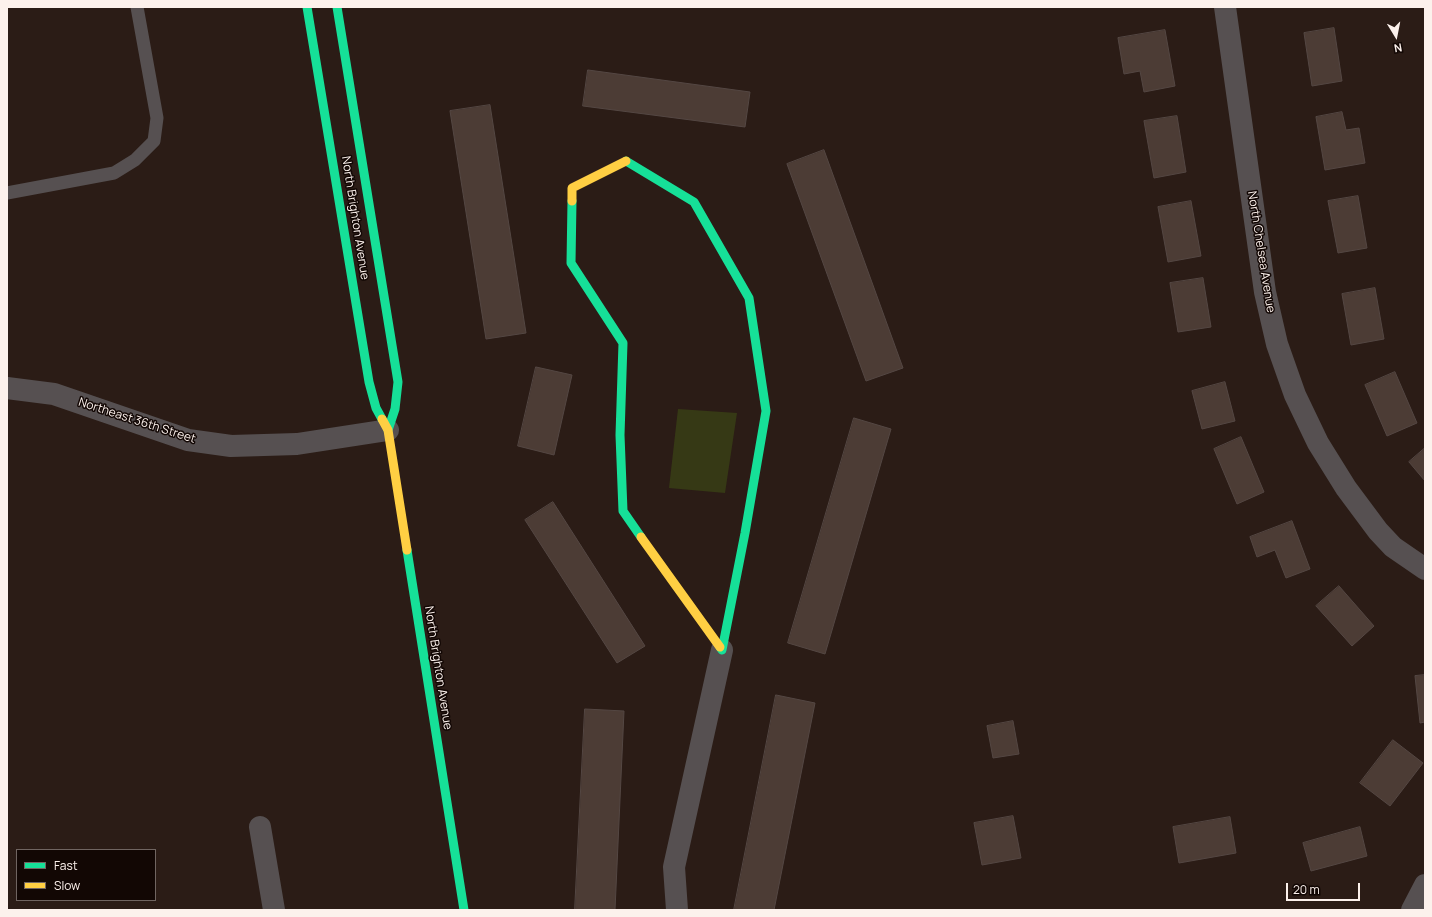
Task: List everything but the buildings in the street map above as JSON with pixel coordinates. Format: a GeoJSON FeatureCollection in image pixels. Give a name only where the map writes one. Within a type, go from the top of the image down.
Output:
{"type":"FeatureCollection","features":[{"type":"Feature","properties":{"kind":"main road","name":"North Brighton Avenue"},"geometry":{"type":"LineString","coordinates":[[307,7],[369,382],[376,408],[388,430],[464,910]]}},
{"type":"Feature","properties":{"kind":"main road","name":"North Brighton Avenue"},"geometry":{"type":"LineString","coordinates":[[337,7],[398,382],[395,409],[388,430]]}},
{"type":"Feature","properties":{"kind":"main road"},"geometry":{"type":"LineString","coordinates":[[626,161],[694,202],[749,298],[766,411],[745,533],[722,650],[623,511],[620,435],[623,343],[571,263],[572,188],[626,161]]}},
{"type":"Feature","properties":{"kind":"street","name":"North Chelsea Avenue"},"geometry":{"type":"LineString","coordinates":[[1225,7],[1265,292],[1277,344],[1292,387],[1318,443],[1346,488],[1393,547],[1425,569]]}},
{"type":"Feature","properties":{"kind":"street","name":"Northeast 36th Street"},"geometry":{"type":"LineString","coordinates":[[7,388],[54,394],[188,440],[231,446],[297,444],[388,430]]}},
{"type":"Feature","properties":{"kind":"street"},"geometry":{"type":"LineString","coordinates":[[677,910],[674,867],[722,650]]}},
{"type":"Feature","properties":{"kind":"street"},"geometry":{"type":"LineString","coordinates":[[260,827],[274,910]]}},
{"type":"Feature","properties":{"kind":"street"},"geometry":{"type":"LineString","coordinates":[[1412,910],[1425,885]]}},
{"type":"Feature","properties":{"kind":"lane"},"geometry":{"type":"LineString","coordinates":[[7,193],[114,173],[136,160],[154,141],[157,118],[137,7]]}},
{"type":"Feature","properties":{"kind":"green space"},"geometry":{"type":"Polygon","coordinates":[[[678,409],[737,413],[725,493],[669,488],[678,409]]]}},
{"type":"Feature","properties":{"kind":"traffic: fast"},"geometry":{"type":"LineString","coordinates":[[307,7],[369,382],[376,408],[382,419]]}},
{"type":"Feature","properties":{"kind":"traffic: fast"},"geometry":{"type":"LineString","coordinates":[[337,7],[398,382],[395,409],[388,430]]}},
{"type":"Feature","properties":{"kind":"traffic: fast"},"geometry":{"type":"LineString","coordinates":[[626,161],[694,202],[749,298],[766,411],[745,533],[722,650],[720,647]]}},
{"type":"Feature","properties":{"kind":"traffic: fast"},"geometry":{"type":"LineString","coordinates":[[572,201],[571,263],[623,343],[620,435],[623,511],[641,537]]}},
{"type":"Feature","properties":{"kind":"traffic: fast"},"geometry":{"type":"LineString","coordinates":[[407,550],[464,910]]}},
{"type":"Feature","properties":{"kind":"traffic: slow"},"geometry":{"type":"LineString","coordinates":[[572,201],[572,188],[626,161]]}},
{"type":"Feature","properties":{"kind":"traffic: slow"},"geometry":{"type":"LineString","coordinates":[[382,419],[388,430],[407,550]]}},
{"type":"Feature","properties":{"kind":"traffic: slow"},"geometry":{"type":"LineString","coordinates":[[641,537],[720,647]]}}]}
